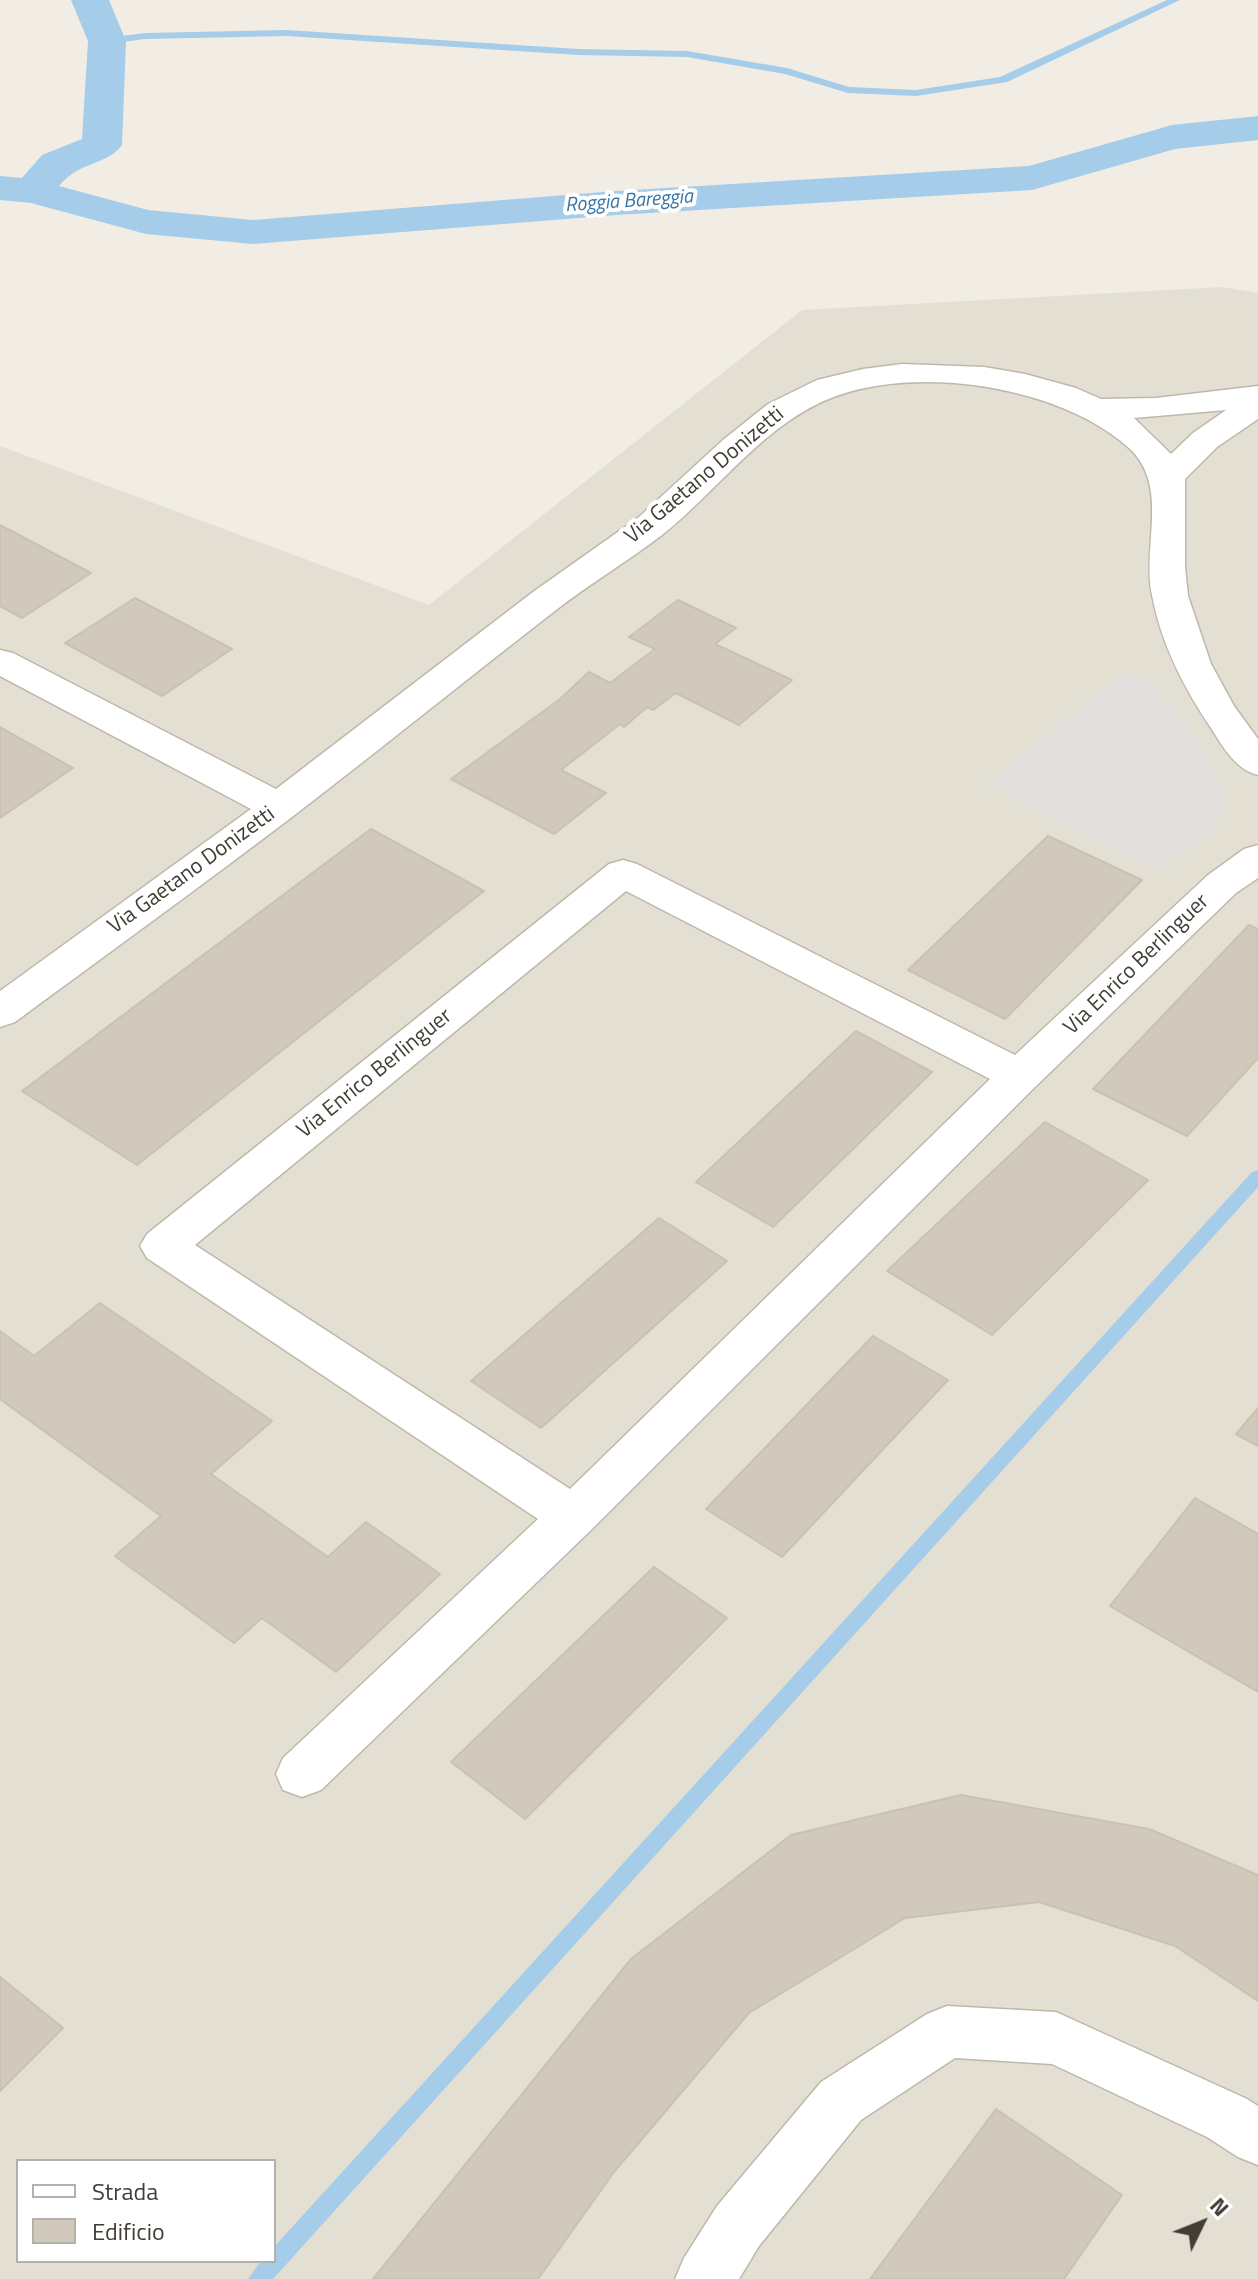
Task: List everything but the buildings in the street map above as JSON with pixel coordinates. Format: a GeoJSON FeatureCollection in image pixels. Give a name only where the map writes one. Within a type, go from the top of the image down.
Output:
{"type":"FeatureCollection","features":[{"type":"Feature","properties":{"kind":"street","name":"Via Gaetano Donizetti"},"geometry":{"type":"LineString","coordinates":[[0,1012],[279,807],[551,596],[653,524],[752,435],[790,406],[827,387],[923,372],[974,374],[1046,390],[1092,409],[1128,429],[1162,463],[1167,477]]}},
{"type":"Feature","properties":{"kind":"street"},"geometry":{"type":"LineString","coordinates":[[1092,409],[1156,408],[1258,396]]}},
{"type":"Feature","properties":{"kind":"street"},"geometry":{"type":"LineString","coordinates":[[1258,403],[1205,440],[1167,477],[1170,595],[1188,652],[1211,703],[1258,763]]}},
{"type":"Feature","properties":{"kind":"street"},"geometry":{"type":"LineString","coordinates":[[0,661],[279,807]]}},
{"type":"Feature","properties":{"kind":"street","name":"Via Enrico Berlinguer"},"geometry":{"type":"LineString","coordinates":[[302,1774],[573,1517],[1020,1076],[1222,884],[1258,858]]}},
{"type":"Feature","properties":{"kind":"street","name":"Via Enrico Berlinguer"},"geometry":{"type":"LineString","coordinates":[[573,1517],[163,1246],[623,873],[1020,1076]]}},
{"type":"Feature","properties":{"kind":"street"},"geometry":{"type":"LineString","coordinates":[[705,2279],[738,2226],[841,2101],[947,2032],[1056,2038],[1227,2118],[1258,2138]]}},
{"type":"Feature","properties":{"kind":"shaded area"},"geometry":{"type":"Polygon","coordinates":[[[1222,287],[1258,293],[1258,2279],[0,2279],[0,446],[429,605],[802,310],[1222,287]]]}},
{"type":"Feature","properties":{"kind":"shaded area"},"geometry":{"type":"Polygon","coordinates":[[[1124,672],[1158,687],[1215,768],[1226,805],[1211,832],[1159,872],[987,783],[1124,672]]]}},
{"type":"Feature","properties":{"kind":"waterway"},"geometry":{"type":"LineString","coordinates":[[33,191],[56,163],[102,145],[107,41],[90,0]]}},
{"type":"Feature","properties":{"kind":"waterway"},"geometry":{"type":"LineString","coordinates":[[107,41],[145,36],[287,33],[578,52],[687,54],[787,71],[848,90],[916,93],[1003,80],[1175,0]]}},
{"type":"Feature","properties":{"kind":"waterway","name":"Roggia Bareggia"},"geometry":{"type":"LineString","coordinates":[[33,191],[146,222],[253,232],[616,203],[1032,178],[1172,137],[1258,128]]}},
{"type":"Feature","properties":{"kind":"waterway","name":"Roggia Bareggia"},"geometry":{"type":"LineString","coordinates":[[0,188],[33,191]]}},
{"type":"Feature","properties":{"kind":"waterway"},"geometry":{"type":"LineString","coordinates":[[276,2260],[1258,1176]]}},
{"type":"Feature","properties":{"kind":"waterway"},"geometry":{"type":"LineString","coordinates":[[259,2279],[273,2263]]}}]}
